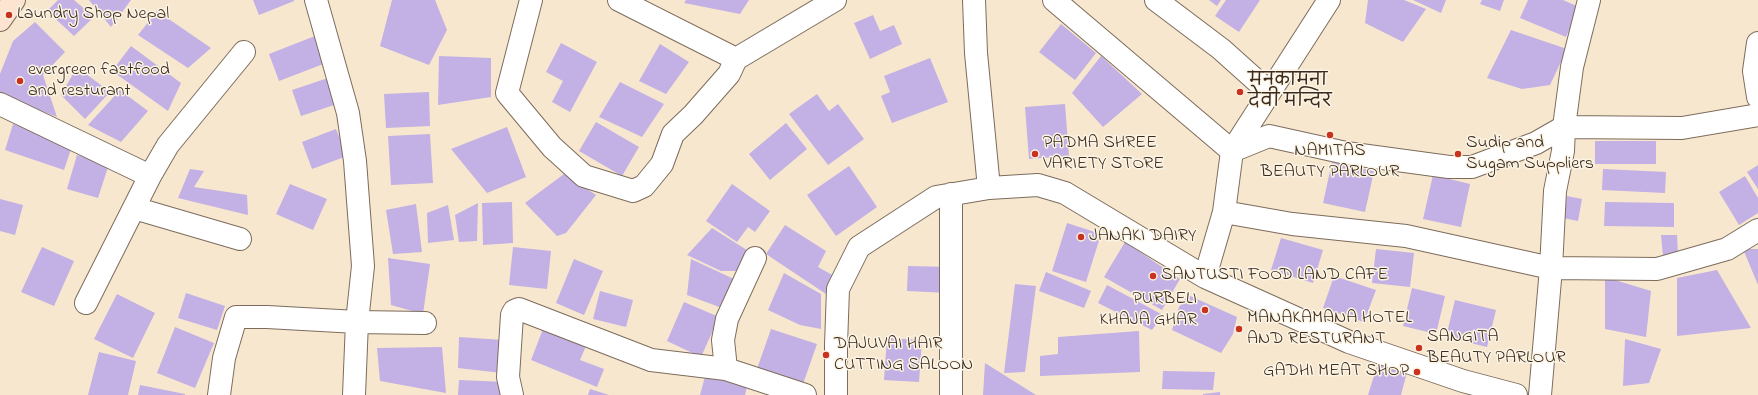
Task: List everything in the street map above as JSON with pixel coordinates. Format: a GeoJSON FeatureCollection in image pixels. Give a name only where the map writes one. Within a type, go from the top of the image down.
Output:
{"type":"FeatureCollection","features":[{"type":"Feature","properties":{"kind":"main road"},"geometry":{"type":"LineString","coordinates":[[0,20],[14,0]]}},
{"type":"Feature","properties":{"kind":"street"},"geometry":{"type":"LineString","coordinates":[[316,0],[348,113],[355,161],[363,266],[357,322],[354,395]]}},
{"type":"Feature","properties":{"kind":"street"},"geometry":{"type":"LineString","coordinates":[[531,0],[507,93],[552,147],[584,176],[633,191],[644,186],[662,164],[673,134],[693,115],[729,74],[736,59],[835,0]]}},
{"type":"Feature","properties":{"kind":"street"},"geometry":{"type":"LineString","coordinates":[[619,0],[736,59]]}},
{"type":"Feature","properties":{"kind":"street"},"geometry":{"type":"LineString","coordinates":[[974,0],[976,53],[989,188]]}},
{"type":"Feature","properties":{"kind":"street"},"geometry":{"type":"LineString","coordinates":[[1054,0],[1232,151]]}},
{"type":"Feature","properties":{"kind":"street"},"geometry":{"type":"LineString","coordinates":[[1156,0],[1221,49],[1269,92]]}},
{"type":"Feature","properties":{"kind":"street"},"geometry":{"type":"LineString","coordinates":[[1540,395],[1551,268],[1555,191],[1563,151],[1564,127],[1572,68],[1589,0]]}},
{"type":"Feature","properties":{"kind":"street"},"geometry":{"type":"LineString","coordinates":[[1205,277],[1224,212],[1232,151],[1323,2]]}},
{"type":"Feature","properties":{"kind":"street"},"geometry":{"type":"LineString","coordinates":[[1758,43],[1754,71],[1758,97]]}},
{"type":"Feature","properties":{"kind":"street"},"geometry":{"type":"LineString","coordinates":[[86,303],[150,176],[168,145],[244,52]]}},
{"type":"Feature","properties":{"kind":"street"},"geometry":{"type":"LineString","coordinates":[[0,104],[150,176]]}},
{"type":"Feature","properties":{"kind":"street"},"geometry":{"type":"LineString","coordinates":[[1232,151],[1270,136],[1346,153],[1449,167],[1472,167],[1536,143],[1564,127],[1682,128],[1758,115]]}},
{"type":"Feature","properties":{"kind":"street"},"geometry":{"type":"LineString","coordinates":[[836,395],[838,289],[859,247],[936,197],[989,188],[1038,185],[1065,194],[1205,277],[1349,342],[1463,381],[1516,395]]}},
{"type":"Feature","properties":{"kind":"street"},"geometry":{"type":"LineString","coordinates":[[951,194],[951,395]]}},
{"type":"Feature","properties":{"kind":"street"},"geometry":{"type":"LineString","coordinates":[[134,208],[240,239]]}},
{"type":"Feature","properties":{"kind":"street"},"geometry":{"type":"LineString","coordinates":[[1224,212],[1292,224],[1406,236],[1551,268],[1657,269],[1727,249],[1758,230]]}},
{"type":"Feature","properties":{"kind":"street"},"geometry":{"type":"LineString","coordinates":[[726,369],[723,340],[727,319],[755,258]]}},
{"type":"Feature","properties":{"kind":"street"},"geometry":{"type":"LineString","coordinates":[[512,395],[508,377],[512,315],[514,311],[519,309],[651,360],[726,369],[805,395]]}},
{"type":"Feature","properties":{"kind":"street"},"geometry":{"type":"LineString","coordinates":[[220,395],[224,358],[236,317],[425,323]]}},
{"type":"Feature","properties":{"kind":"building"},"geometry":{"type":"Polygon","coordinates":[[[58,0],[74,0],[94,17],[74,36],[47,11],[58,0]]]}},
{"type":"Feature","properties":{"kind":"building"},"geometry":{"type":"Polygon","coordinates":[[[89,0],[131,0],[111,27],[89,0]]]}},
{"type":"Feature","properties":{"kind":"building"},"geometry":{"type":"Polygon","coordinates":[[[253,0],[294,0],[294,1],[259,15],[253,0]]]}},
{"type":"Feature","properties":{"kind":"building"},"geometry":{"type":"Polygon","coordinates":[[[392,0],[435,0],[447,30],[429,65],[380,46],[392,0]]]}},
{"type":"Feature","properties":{"kind":"building"},"geometry":{"type":"Polygon","coordinates":[[[686,0],[749,0],[740,14],[684,3],[686,0]]]}},
{"type":"Feature","properties":{"kind":"building"},"geometry":{"type":"Polygon","coordinates":[[[1209,0],[1221,0],[1217,6],[1209,0]]]}},
{"type":"Feature","properties":{"kind":"building"},"geometry":{"type":"Polygon","coordinates":[[[1226,0],[1260,0],[1239,32],[1215,16],[1226,0]]]}},
{"type":"Feature","properties":{"kind":"building"},"geometry":{"type":"Polygon","coordinates":[[[1368,0],[1404,0],[1426,9],[1403,42],[1365,23],[1368,0]]]}},
{"type":"Feature","properties":{"kind":"building"},"geometry":{"type":"Polygon","coordinates":[[[1413,0],[1446,0],[1441,13],[1413,0]]]}},
{"type":"Feature","properties":{"kind":"building"},"geometry":{"type":"Polygon","coordinates":[[[1482,0],[1504,0],[1500,11],[1480,4],[1482,0]]]}},
{"type":"Feature","properties":{"kind":"building"},"geometry":{"type":"Polygon","coordinates":[[[1528,0],[1563,0],[1579,7],[1566,37],[1520,18],[1528,0]]]}},
{"type":"Feature","properties":{"kind":"building"},"geometry":{"type":"Polygon","coordinates":[[[157,11],[211,48],[188,68],[138,35],[157,11]]]}},
{"type":"Feature","properties":{"kind":"building"},"geometry":{"type":"Polygon","coordinates":[[[873,15],[880,31],[894,25],[902,44],[870,59],[854,23],[873,15]]]}},
{"type":"Feature","properties":{"kind":"building"},"geometry":{"type":"Polygon","coordinates":[[[35,22],[65,52],[43,75],[57,117],[0,95],[0,74],[13,41],[35,22]]]}},
{"type":"Feature","properties":{"kind":"building"},"geometry":{"type":"Polygon","coordinates":[[[1061,24],[1096,53],[1075,80],[1039,52],[1061,24]]]}},
{"type":"Feature","properties":{"kind":"building"},"geometry":{"type":"Polygon","coordinates":[[[1511,30],[1567,49],[1550,85],[1522,89],[1487,78],[1511,30]]]}},
{"type":"Feature","properties":{"kind":"building"},"geometry":{"type":"Polygon","coordinates":[[[315,36],[326,63],[279,81],[269,54],[315,36]]]}},
{"type":"Feature","properties":{"kind":"building"},"geometry":{"type":"Polygon","coordinates":[[[561,43],[597,62],[570,112],[552,102],[563,81],[546,72],[561,43]]]}},
{"type":"Feature","properties":{"kind":"building"},"geometry":{"type":"Polygon","coordinates":[[[660,44],[689,62],[666,94],[639,81],[660,44]]]}},
{"type":"Feature","properties":{"kind":"building"},"geometry":{"type":"Polygon","coordinates":[[[131,46],[181,83],[168,111],[112,71],[131,46]]]}},
{"type":"Feature","properties":{"kind":"building"},"geometry":{"type":"Polygon","coordinates":[[[439,56],[491,58],[491,97],[438,105],[439,56]]]}},
{"type":"Feature","properties":{"kind":"building"},"geometry":{"type":"Polygon","coordinates":[[[1101,56],[1142,94],[1103,127],[1072,93],[1101,56]]]}},
{"type":"Feature","properties":{"kind":"building"},"geometry":{"type":"Polygon","coordinates":[[[930,58],[948,102],[892,123],[881,96],[890,92],[884,76],[930,58]]]}},
{"type":"Feature","properties":{"kind":"building"},"geometry":{"type":"Polygon","coordinates":[[[77,67],[110,92],[85,119],[61,95],[77,67]]]}},
{"type":"Feature","properties":{"kind":"building"},"geometry":{"type":"Polygon","coordinates":[[[331,77],[340,103],[301,116],[292,90],[331,77]]]}},
{"type":"Feature","properties":{"kind":"building"},"geometry":{"type":"Polygon","coordinates":[[[620,82],[664,104],[642,137],[599,117],[620,82]]]}},
{"type":"Feature","properties":{"kind":"building"},"geometry":{"type":"Polygon","coordinates":[[[120,90],[148,111],[121,142],[88,125],[120,90]]]}},
{"type":"Feature","properties":{"kind":"building"},"geometry":{"type":"Polygon","coordinates":[[[429,92],[430,126],[386,128],[384,94],[429,92]]]}},
{"type":"Feature","properties":{"kind":"building"},"geometry":{"type":"Polygon","coordinates":[[[817,94],[829,111],[838,104],[864,139],[828,165],[789,114],[817,94]]]}},
{"type":"Feature","properties":{"kind":"building"},"geometry":{"type":"Polygon","coordinates":[[[1065,104],[1069,156],[1029,159],[1025,107],[1065,104]]]}},
{"type":"Feature","properties":{"kind":"building"},"geometry":{"type":"Polygon","coordinates":[[[596,122],[639,147],[622,176],[579,151],[596,122]]]}},
{"type":"Feature","properties":{"kind":"building"},"geometry":{"type":"Polygon","coordinates":[[[786,123],[807,149],[770,180],[749,154],[786,123]]]}},
{"type":"Feature","properties":{"kind":"building"},"geometry":{"type":"Polygon","coordinates":[[[13,124],[73,143],[64,170],[5,150],[13,124]]]}},
{"type":"Feature","properties":{"kind":"building"},"geometry":{"type":"Polygon","coordinates":[[[507,127],[526,177],[487,193],[451,149],[507,127]]]}},
{"type":"Feature","properties":{"kind":"building"},"geometry":{"type":"Polygon","coordinates":[[[336,129],[347,156],[312,169],[302,142],[336,129]]]}},
{"type":"Feature","properties":{"kind":"building"},"geometry":{"type":"Polygon","coordinates":[[[430,134],[433,183],[391,185],[388,136],[430,134]]]}},
{"type":"Feature","properties":{"kind":"building"},"geometry":{"type":"Polygon","coordinates":[[[1595,141],[1656,141],[1656,164],[1595,164],[1595,141]]]}},
{"type":"Feature","properties":{"kind":"building"},"geometry":{"type":"Polygon","coordinates":[[[77,155],[109,164],[98,198],[67,189],[77,155]]]}},
{"type":"Feature","properties":{"kind":"building"},"geometry":{"type":"Polygon","coordinates":[[[1332,162],[1374,171],[1365,212],[1323,203],[1332,162]]]}},
{"type":"Feature","properties":{"kind":"building"},"geometry":{"type":"Polygon","coordinates":[[[1758,165],[1758,189],[1747,172],[1758,165]]]}},
{"type":"Feature","properties":{"kind":"building"},"geometry":{"type":"Polygon","coordinates":[[[849,166],[877,207],[836,236],[807,195],[849,166]]]}},
{"type":"Feature","properties":{"kind":"building"},"geometry":{"type":"Polygon","coordinates":[[[190,169],[204,171],[194,187],[247,195],[248,215],[178,198],[190,169]]]}},
{"type":"Feature","properties":{"kind":"building"},"geometry":{"type":"Polygon","coordinates":[[[1603,169],[1666,172],[1665,193],[1602,190],[1603,169]]]}},
{"type":"Feature","properties":{"kind":"building"},"geometry":{"type":"Polygon","coordinates":[[[564,174],[596,195],[566,233],[557,236],[525,203],[564,174]]]}},
{"type":"Feature","properties":{"kind":"building"},"geometry":{"type":"Polygon","coordinates":[[[1433,175],[1470,184],[1461,227],[1423,219],[1433,175]]]}},
{"type":"Feature","properties":{"kind":"building"},"geometry":{"type":"Polygon","coordinates":[[[1745,176],[1758,198],[1758,213],[1739,225],[1719,192],[1745,176]]]}},
{"type":"Feature","properties":{"kind":"building"},"geometry":{"type":"Polygon","coordinates":[[[290,184],[327,199],[313,230],[276,214],[290,184]]]}},
{"type":"Feature","properties":{"kind":"building"},"geometry":{"type":"Polygon","coordinates":[[[732,184],[770,211],[755,232],[748,227],[737,242],[706,221],[732,184]]]}},
{"type":"Feature","properties":{"kind":"building"},"geometry":{"type":"Polygon","coordinates":[[[1567,196],[1582,199],[1578,221],[1563,218],[1567,196]]]}},
{"type":"Feature","properties":{"kind":"building"},"geometry":{"type":"Polygon","coordinates":[[[0,199],[23,205],[15,235],[0,231],[0,199]]]}},
{"type":"Feature","properties":{"kind":"building"},"geometry":{"type":"Polygon","coordinates":[[[512,202],[513,243],[483,245],[482,203],[512,202]]]}},
{"type":"Feature","properties":{"kind":"building"},"geometry":{"type":"Polygon","coordinates":[[[1605,202],[1674,203],[1674,227],[1604,226],[1605,202]]]}},
{"type":"Feature","properties":{"kind":"building"},"geometry":{"type":"Polygon","coordinates":[[[478,203],[477,241],[459,242],[455,215],[478,203]]]}},
{"type":"Feature","properties":{"kind":"building"},"geometry":{"type":"Polygon","coordinates":[[[416,204],[422,252],[393,254],[386,210],[416,204]]]}},
{"type":"Feature","properties":{"kind":"building"},"geometry":{"type":"Polygon","coordinates":[[[448,205],[454,240],[428,243],[427,213],[448,205]]]}},
{"type":"Feature","properties":{"kind":"building"},"geometry":{"type":"Polygon","coordinates":[[[1067,223],[1101,234],[1086,282],[1052,271],[1067,223]]]}},
{"type":"Feature","properties":{"kind":"building"},"geometry":{"type":"Polygon","coordinates":[[[785,225],[826,251],[818,267],[836,277],[826,294],[766,254],[785,225]]]}},
{"type":"Feature","properties":{"kind":"building"},"geometry":{"type":"Polygon","coordinates":[[[712,228],[750,252],[741,271],[721,271],[687,255],[712,228]]]}},
{"type":"Feature","properties":{"kind":"building"},"geometry":{"type":"Polygon","coordinates":[[[1661,235],[1677,235],[1678,255],[1663,256],[1661,235]]]}},
{"type":"Feature","properties":{"kind":"building"},"geometry":{"type":"Polygon","coordinates":[[[1281,238],[1323,250],[1313,283],[1271,270],[1281,238]]]}},
{"type":"Feature","properties":{"kind":"building"},"geometry":{"type":"Polygon","coordinates":[[[1125,242],[1180,279],[1162,310],[1104,277],[1125,242]]]}},
{"type":"Feature","properties":{"kind":"building"},"geometry":{"type":"Polygon","coordinates":[[[42,247],[74,261],[54,306],[21,292],[42,247]]]}},
{"type":"Feature","properties":{"kind":"building"},"geometry":{"type":"Polygon","coordinates":[[[513,247],[551,251],[547,289],[509,285],[513,247]]]}},
{"type":"Feature","properties":{"kind":"building"},"geometry":{"type":"Polygon","coordinates":[[[1376,249],[1414,253],[1410,287],[1372,283],[1376,249]]]}},
{"type":"Feature","properties":{"kind":"building"},"geometry":{"type":"Polygon","coordinates":[[[1743,249],[1758,249],[1758,285],[1743,249]]]}},
{"type":"Feature","properties":{"kind":"building"},"geometry":{"type":"Polygon","coordinates":[[[388,258],[430,264],[423,314],[391,305],[388,258]]]}},
{"type":"Feature","properties":{"kind":"building"},"geometry":{"type":"Polygon","coordinates":[[[574,259],[603,271],[584,315],[556,303],[574,259]]]}},
{"type":"Feature","properties":{"kind":"building"},"geometry":{"type":"Polygon","coordinates":[[[691,259],[736,280],[722,308],[687,295],[691,259]]]}},
{"type":"Feature","properties":{"kind":"building"},"geometry":{"type":"Polygon","coordinates":[[[908,266],[949,267],[949,293],[907,291],[908,266]]]}},
{"type":"Feature","properties":{"kind":"building"},"geometry":{"type":"Polygon","coordinates":[[[1717,270],[1751,328],[1677,336],[1677,278],[1717,270]]]}},
{"type":"Feature","properties":{"kind":"building"},"geometry":{"type":"Polygon","coordinates":[[[1046,272],[1091,291],[1084,308],[1039,291],[1046,272]]]}},
{"type":"Feature","properties":{"kind":"building"},"geometry":{"type":"Polygon","coordinates":[[[784,273],[821,294],[821,329],[800,325],[768,310],[784,273]]]}},
{"type":"Feature","properties":{"kind":"building"},"geometry":{"type":"Polygon","coordinates":[[[1334,276],[1376,290],[1364,322],[1323,308],[1334,276]]]}},
{"type":"Feature","properties":{"kind":"building"},"geometry":{"type":"Polygon","coordinates":[[[1605,277],[1651,291],[1646,337],[1605,329],[1605,277]]]}},
{"type":"Feature","properties":{"kind":"building"},"geometry":{"type":"Polygon","coordinates":[[[1015,284],[1036,286],[1025,372],[1004,373],[1015,284]]]}},
{"type":"Feature","properties":{"kind":"building"},"geometry":{"type":"Polygon","coordinates":[[[1107,285],[1163,315],[1152,330],[1098,303],[1107,285]]]}},
{"type":"Feature","properties":{"kind":"building"},"geometry":{"type":"Polygon","coordinates":[[[1412,288],[1445,296],[1436,334],[1403,326],[1412,288]]]}},
{"type":"Feature","properties":{"kind":"building"},"geometry":{"type":"Polygon","coordinates":[[[600,291],[633,300],[626,327],[593,319],[600,291]]]}},
{"type":"Feature","properties":{"kind":"building"},"geometry":{"type":"Polygon","coordinates":[[[186,293],[225,306],[217,330],[178,318],[186,293]]]}},
{"type":"Feature","properties":{"kind":"building"},"geometry":{"type":"Polygon","coordinates":[[[117,294],[155,313],[133,358],[94,339],[117,294]]]}},
{"type":"Feature","properties":{"kind":"building"},"geometry":{"type":"Polygon","coordinates":[[[1188,295],[1237,317],[1233,334],[1221,353],[1172,330],[1179,307],[1188,295]]]}},
{"type":"Feature","properties":{"kind":"building"},"geometry":{"type":"Polygon","coordinates":[[[1455,300],[1496,310],[1487,347],[1446,337],[1455,300]]]}},
{"type":"Feature","properties":{"kind":"building"},"geometry":{"type":"Polygon","coordinates":[[[684,302],[719,317],[701,357],[667,341],[684,302]]]}},
{"type":"Feature","properties":{"kind":"building"},"geometry":{"type":"Polygon","coordinates":[[[175,327],[214,343],[195,388],[157,373],[175,327]]]}},
{"type":"Feature","properties":{"kind":"building"},"geometry":{"type":"Polygon","coordinates":[[[543,329],[586,346],[580,360],[604,369],[597,387],[531,360],[543,329]]]}},
{"type":"Feature","properties":{"kind":"building"},"geometry":{"type":"Polygon","coordinates":[[[771,329],[817,344],[803,384],[757,369],[771,329]]]}},
{"type":"Feature","properties":{"kind":"building"},"geometry":{"type":"Polygon","coordinates":[[[1139,331],[1140,372],[1040,376],[1040,356],[1058,354],[1058,337],[1139,331]]]}},
{"type":"Feature","properties":{"kind":"building"},"geometry":{"type":"Polygon","coordinates":[[[459,337],[503,340],[502,373],[458,368],[459,337]]]}},
{"type":"Feature","properties":{"kind":"building"},"geometry":{"type":"Polygon","coordinates":[[[887,338],[922,340],[919,382],[884,380],[887,338]]]}},
{"type":"Feature","properties":{"kind":"building"},"geometry":{"type":"Polygon","coordinates":[[[1625,339],[1661,349],[1649,383],[1623,386],[1625,339]]]}},
{"type":"Feature","properties":{"kind":"building"},"geometry":{"type":"Polygon","coordinates":[[[442,347],[446,393],[380,381],[377,348],[442,347]]]}},
{"type":"Feature","properties":{"kind":"building"},"geometry":{"type":"Polygon","coordinates":[[[99,352],[136,361],[128,395],[88,395],[99,352]]]}},
{"type":"Feature","properties":{"kind":"building"},"geometry":{"type":"Polygon","coordinates":[[[985,363],[1036,395],[983,395],[985,363]]]}},
{"type":"Feature","properties":{"kind":"building"},"geometry":{"type":"Polygon","coordinates":[[[1378,363],[1407,372],[1401,395],[1368,395],[1378,363]]]}},
{"type":"Feature","properties":{"kind":"building"},"geometry":{"type":"Polygon","coordinates":[[[1163,371],[1215,372],[1213,390],[1162,389],[1163,371]]]}},
{"type":"Feature","properties":{"kind":"building"},"geometry":{"type":"Polygon","coordinates":[[[706,373],[748,383],[745,395],[700,395],[706,373]]]}},
{"type":"Feature","properties":{"kind":"building"},"geometry":{"type":"Polygon","coordinates":[[[459,380],[505,382],[504,395],[458,395],[459,380]]]}},
{"type":"Feature","properties":{"kind":"building"},"geometry":{"type":"Polygon","coordinates":[[[140,385],[185,394],[185,395],[138,395],[140,385]]]}},
{"type":"Feature","properties":{"kind":"building"},"geometry":{"type":"Polygon","coordinates":[[[590,389],[609,395],[588,395],[590,389]]]}},
{"type":"Feature","properties":{"kind":"building"},"geometry":{"type":"Polygon","coordinates":[[[1220,392],[1220,395],[1203,395],[1203,394],[1220,392]]]}},
{"type":"Feature","properties":{"kind":"place","name":"Laundry Shop Nepal"},"geometry":{"type":"Point","coordinates":[9,15]}},
{"type":"Feature","properties":{"kind":"place","name":"evergreen fastfood and resturant"},"geometry":{"type":"Point","coordinates":[20,81]}},
{"type":"Feature","properties":{"kind":"place","name":"मनकामना देवी मन्दिर"},"geometry":{"type":"Point","coordinates":[1240,92]}},
{"type":"Feature","properties":{"kind":"place","name":"NAMITAS BEAUTY PARLOUR"},"geometry":{"type":"Point","coordinates":[1330,135]}},
{"type":"Feature","properties":{"kind":"place","name":"PADMA SHREE VARIETY STORE"},"geometry":{"type":"Point","coordinates":[1035,154]}},
{"type":"Feature","properties":{"kind":"place","name":"Sudip and Sugam Suppliers"},"geometry":{"type":"Point","coordinates":[1458,154]}},
{"type":"Feature","properties":{"kind":"place","name":"JANAKI DAIRY"},"geometry":{"type":"Point","coordinates":[1081,237]}},
{"type":"Feature","properties":{"kind":"place","name":"SANTUSTI FOOD LAND CAFE"},"geometry":{"type":"Point","coordinates":[1153,276]}},
{"type":"Feature","properties":{"kind":"place","name":"PURBELI KHAJA GHAR"},"geometry":{"type":"Point","coordinates":[1205,310]}},
{"type":"Feature","properties":{"kind":"place","name":"MANAKAMANA HOTEL AND RESTURANT"},"geometry":{"type":"Point","coordinates":[1239,329]}},
{"type":"Feature","properties":{"kind":"place","name":"SANGITA BEAUTY PARLOUR"},"geometry":{"type":"Point","coordinates":[1419,348]}},
{"type":"Feature","properties":{"kind":"place","name":"DAJUVAI HAIR CUTTING SALOON"},"geometry":{"type":"Point","coordinates":[826,355]}},
{"type":"Feature","properties":{"kind":"place","name":"GADHI MEAT SHOP"},"geometry":{"type":"Point","coordinates":[1417,372]}}]}
